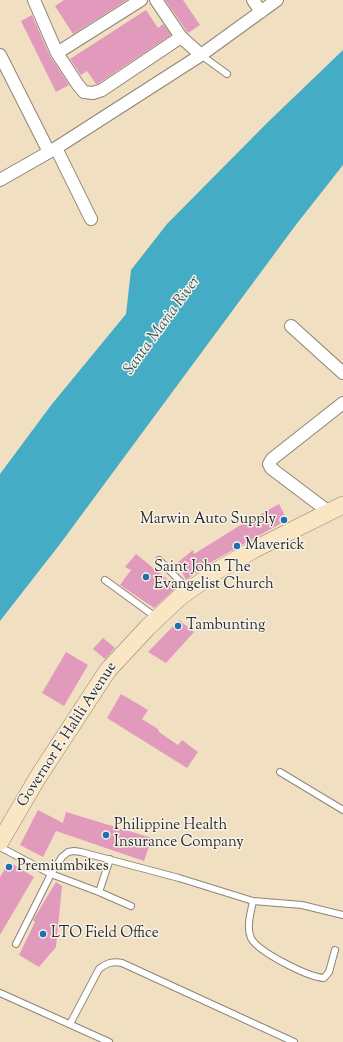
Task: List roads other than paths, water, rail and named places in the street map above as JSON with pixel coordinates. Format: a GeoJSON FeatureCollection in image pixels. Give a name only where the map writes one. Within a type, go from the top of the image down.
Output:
{"type":"FeatureCollection","features":[{"type":"Feature","properties":{"kind":"main road","name":"Governor F. Halili Avenue"},"geometry":{"type":"LineString","coordinates":[[1,840],[38,777],[108,670],[157,618],[189,590],[218,570],[253,550],[336,509]]}},
{"type":"Feature","properties":{"kind":"street"},"geometry":{"type":"LineString","coordinates":[[57,53],[141,0]]}},
{"type":"Feature","properties":{"kind":"street"},"geometry":{"type":"LineString","coordinates":[[156,0],[181,37],[201,54]]}},
{"type":"Feature","properties":{"kind":"street"},"geometry":{"type":"LineString","coordinates":[[253,0],[261,12]]}},
{"type":"Feature","properties":{"kind":"street"},"geometry":{"type":"LineString","coordinates":[[0,180],[52,150],[201,54],[277,0]]}},
{"type":"Feature","properties":{"kind":"street"},"geometry":{"type":"LineString","coordinates":[[36,1],[57,53],[84,92],[93,93],[102,90],[181,37]]}},
{"type":"Feature","properties":{"kind":"street"},"geometry":{"type":"LineString","coordinates":[[0,55],[91,219]]}},
{"type":"Feature","properties":{"kind":"street"},"geometry":{"type":"LineString","coordinates":[[291,326],[343,373]]}},
{"type":"Feature","properties":{"kind":"street"},"geometry":{"type":"LineString","coordinates":[[336,509],[276,472],[271,468],[270,464],[272,459],[343,403]]}},
{"type":"Feature","properties":{"kind":"lane"},"geometry":{"type":"LineString","coordinates":[[201,54],[227,74]]}},
{"type":"Feature","properties":{"kind":"lane"},"geometry":{"type":"LineString","coordinates":[[159,560],[189,590]]}},
{"type":"Feature","properties":{"kind":"lane"},"geometry":{"type":"LineString","coordinates":[[105,580],[157,618]]}},
{"type":"Feature","properties":{"kind":"lane"},"geometry":{"type":"LineString","coordinates":[[280,772],[343,810]]}},
{"type":"Feature","properties":{"kind":"lane"},"geometry":{"type":"LineString","coordinates":[[1,840],[51,874],[131,906]]}},
{"type":"Feature","properties":{"kind":"lane"},"geometry":{"type":"LineString","coordinates":[[16,944],[51,874],[62,857],[68,852],[74,851],[179,878],[253,901],[302,905],[343,915]]}},
{"type":"Feature","properties":{"kind":"lane"},"geometry":{"type":"LineString","coordinates":[[99,892],[110,860]]}},
{"type":"Feature","properties":{"kind":"lane"},"geometry":{"type":"LineString","coordinates":[[253,901],[249,931],[251,938],[254,943],[276,958],[309,974],[324,978],[329,972],[335,950]]}},
{"type":"Feature","properties":{"kind":"lane"},"geometry":{"type":"LineString","coordinates":[[70,1024],[99,969],[107,963],[114,962],[122,963],[294,1042]]}},
{"type":"Feature","properties":{"kind":"lane"},"geometry":{"type":"LineString","coordinates":[[0,993],[109,1042]]}},
{"type":"Feature","properties":{"kind":"water","name":"Santa Maria River"},"geometry":{"type":"Polygon","coordinates":[[[343,50],[343,165],[295,226],[60,544],[0,621],[0,474],[52,404],[126,314],[131,270],[167,224],[267,123],[343,50]]]}},
{"type":"Feature","properties":{"kind":"place","name":"Marwin Auto Supply"},"geometry":{"type":"Point","coordinates":[284,520]}},
{"type":"Feature","properties":{"kind":"place","name":"Maverick"},"geometry":{"type":"Point","coordinates":[237,546]}},
{"type":"Feature","properties":{"kind":"place","name":"Saint John The Evangelist Church"},"geometry":{"type":"Point","coordinates":[146,577]}},
{"type":"Feature","properties":{"kind":"place","name":"Tambunting"},"geometry":{"type":"Point","coordinates":[178,626]}},
{"type":"Feature","properties":{"kind":"place","name":"Philippine Health Insurance Company"},"geometry":{"type":"Point","coordinates":[106,835]}},
{"type":"Feature","properties":{"kind":"place","name":"Premiumbikes"},"geometry":{"type":"Point","coordinates":[9,867]}},
{"type":"Feature","properties":{"kind":"place","name":"LTO Field Office"},"geometry":{"type":"Point","coordinates":[43,934]}}]}
